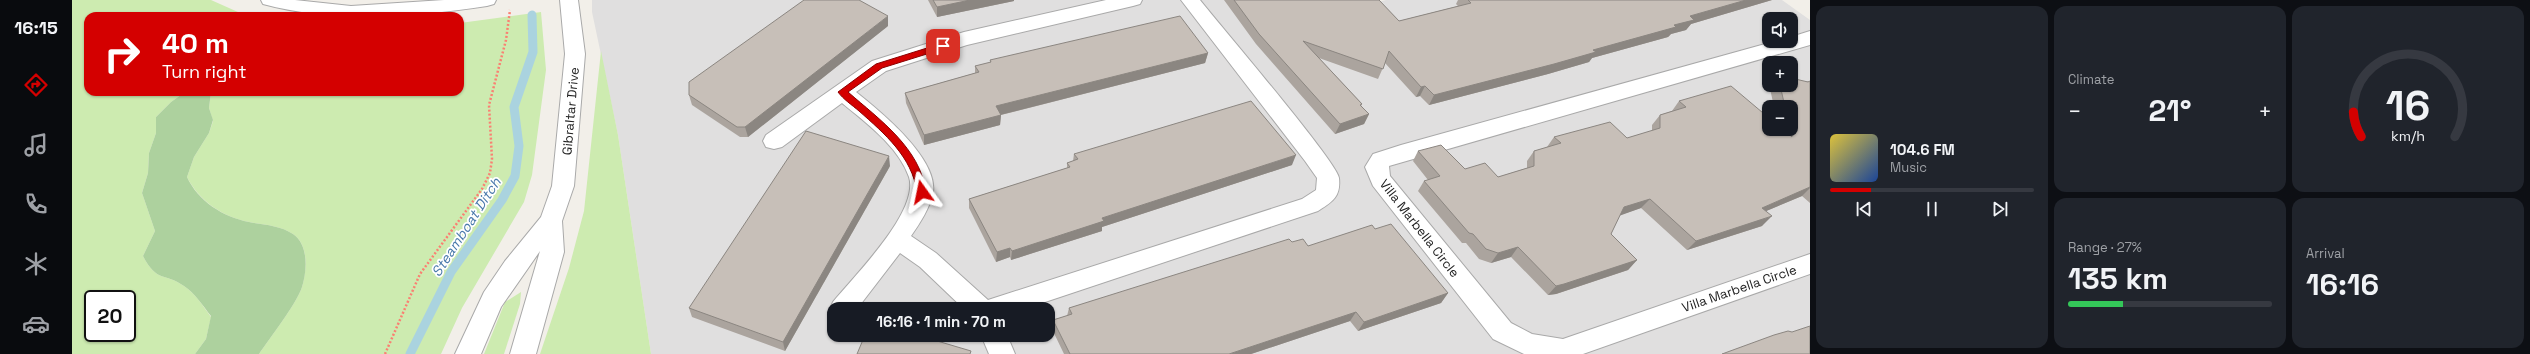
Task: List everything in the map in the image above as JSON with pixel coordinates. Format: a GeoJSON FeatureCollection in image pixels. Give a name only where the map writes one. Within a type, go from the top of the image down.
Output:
{"type":"FeatureCollection","features":[{"type":"Feature","properties":{"kind":"street"},"geometry":{"type":"LineString","coordinates":[[270,0],[318,11],[355,12],[398,12],[446,3],[487,0]]}},
{"type":"Feature","properties":{"kind":"street","name":"Gibraltar Drive"},"geometry":{"type":"LineString","coordinates":[[523,354],[550,259],[551,221],[563,186],[574,88],[575,54],[569,0]]}},
{"type":"Feature","properties":{"kind":"street"},"geometry":{"type":"LineString","coordinates":[[774,141],[879,66],[964,39],[1133,0]]}},
{"type":"Feature","properties":{"kind":"street"},"geometry":{"type":"LineString","coordinates":[[1013,302],[1310,205],[1327,194],[1328,177],[1314,155],[1190,0]]}},
{"type":"Feature","properties":{"kind":"street","name":"Villa Marbella Circle"},"geometry":{"type":"LineString","coordinates":[[1810,38],[1401,153],[1381,160],[1376,167],[1382,180],[1502,331],[1522,344],[1544,350],[1563,350],[1810,264]]}},
{"type":"Feature","properties":{"kind":"street"},"geometry":{"type":"LineString","coordinates":[[842,92],[889,132],[907,154],[919,176],[922,192],[910,218],[897,239],[848,302]]}},
{"type":"Feature","properties":{"kind":"street","name":"Gibraltar Drive"},"geometry":{"type":"LineString","coordinates":[[468,354],[478,324],[494,295],[551,221]]}},
{"type":"Feature","properties":{"kind":"street"},"geometry":{"type":"LineString","coordinates":[[897,239],[928,260],[973,302]]}},
{"type":"Feature","properties":{"kind":"street"},"geometry":{"type":"LineString","coordinates":[[997,342],[1002,354]]}},
{"type":"Feature","properties":{"kind":"path"},"geometry":{"type":"LineString","coordinates":[[385,354],[420,274],[482,189],[490,173],[492,159],[489,105],[506,40],[511,5]]}},
{"type":"Feature","properties":{"kind":"shaded area"},"geometry":{"type":"Polygon","coordinates":[[[592,0],[1226,0],[1253,33],[1386,0],[1782,0],[1810,20],[1810,354],[651,354],[618,135],[592,12],[592,0]]]}},
{"type":"Feature","properties":{"kind":"green space"},"geometry":{"type":"Polygon","coordinates":[[[72,0],[211,0],[238,12],[84,12],[84,96],[179,96],[156,117],[156,133],[149,153],[148,173],[142,193],[155,231],[143,256],[152,270],[157,274],[184,286],[199,300],[211,317],[206,339],[195,354],[72,354],[72,0]]]}},
{"type":"Feature","properties":{"kind":"green space"},"geometry":{"type":"Polygon","coordinates":[[[541,12],[546,70],[532,175],[524,202],[462,308],[441,354],[259,354],[299,294],[302,287],[306,266],[304,251],[298,239],[288,231],[277,227],[239,220],[221,212],[205,200],[192,186],[187,177],[194,157],[209,133],[213,121],[209,108],[210,96],[464,96],[464,22],[541,12]]]}},
{"type":"Feature","properties":{"kind":"green space"},"geometry":{"type":"Polygon","coordinates":[[[601,51],[618,135],[651,354],[540,354],[569,268],[584,211],[601,51]]]}},
{"type":"Feature","properties":{"kind":"green space"},"geometry":{"type":"Polygon","coordinates":[[[179,96],[210,96],[209,108],[213,120],[209,133],[194,157],[187,177],[198,193],[212,207],[221,212],[239,220],[277,227],[288,231],[298,239],[302,245],[306,266],[302,287],[289,311],[259,354],[195,354],[206,339],[211,316],[192,292],[177,282],[157,274],[152,270],[143,256],[155,231],[142,193],[148,173],[149,153],[156,133],[156,117],[179,96]]]}},
{"type":"Feature","properties":{"kind":"green space"},"geometry":{"type":"Polygon","coordinates":[[[521,292],[520,304],[504,354],[484,354],[505,302],[521,292]]]}},
{"type":"Feature","properties":{"kind":"building"},"geometry":{"type":"Polygon","coordinates":[[[804,0],[859,0],[888,16],[745,127],[737,127],[689,95],[689,82],[804,0]]]}},
{"type":"Feature","properties":{"kind":"building"},"geometry":{"type":"Polygon","coordinates":[[[933,0],[970,0],[937,7],[933,0]]]}},
{"type":"Feature","properties":{"kind":"building"},"geometry":{"type":"Polygon","coordinates":[[[1234,0],[1379,0],[1399,21],[1471,3],[1468,0],[1746,0],[1690,16],[1694,20],[1674,25],[1676,27],[1593,50],[1596,52],[1434,95],[1425,86],[1421,87],[1389,51],[1383,69],[1303,41],[1362,104],[1360,105],[1369,114],[1340,124],[1259,34],[1234,0]]]}},
{"type":"Feature","properties":{"kind":"building"},"geometry":{"type":"Polygon","coordinates":[[[1180,16],[1208,53],[996,106],[1001,115],[924,135],[905,93],[979,72],[975,66],[991,62],[990,60],[1180,16]]]}},
{"type":"Feature","properties":{"kind":"building"},"geometry":{"type":"Polygon","coordinates":[[[1798,80],[1808,82],[1810,81],[1810,187],[1762,208],[1772,216],[1696,241],[1650,199],[1624,207],[1611,234],[1637,260],[1556,286],[1518,247],[1498,253],[1486,249],[1473,234],[1469,233],[1424,181],[1440,176],[1418,151],[1441,145],[1465,169],[1485,163],[1498,177],[1534,166],[1534,151],[1561,143],[1554,137],[1610,122],[1627,138],[1660,128],[1660,115],[1686,107],[1679,101],[1731,86],[1762,112],[1762,136],[1798,136],[1798,100],[1783,100],[1782,92],[1798,92],[1798,80]]]}},
{"type":"Feature","properties":{"kind":"building"},"geometry":{"type":"Polygon","coordinates":[[[1251,101],[1296,155],[1102,218],[1104,221],[1012,251],[1010,248],[997,252],[969,199],[1070,167],[1067,163],[1078,159],[1074,154],[1251,101]]]}},
{"type":"Feature","properties":{"kind":"building"},"geometry":{"type":"Polygon","coordinates":[[[806,131],[889,156],[783,342],[689,308],[806,131]]]}},
{"type":"Feature","properties":{"kind":"building"},"geometry":{"type":"Polygon","coordinates":[[[1391,224],[1448,293],[1364,322],[1356,312],[1229,354],[1070,354],[1055,324],[1055,319],[1072,314],[1069,308],[1289,239],[1292,242],[1303,239],[1308,246],[1372,225],[1375,229],[1391,224]]]}},
{"type":"Feature","properties":{"kind":"building"},"geometry":{"type":"Polygon","coordinates":[[[1810,326],[1810,354],[1722,354],[1774,335],[1788,331],[1792,332],[1810,326]]]}},
{"type":"Feature","properties":{"kind":"building"},"geometry":{"type":"Polygon","coordinates":[[[862,342],[941,342],[971,351],[970,354],[857,354],[862,342]]]}},
{"type":"Feature","properties":{"kind":"waterway","name":"Steamboat Ditch"},"geometry":{"type":"LineString","coordinates":[[410,354],[451,272],[502,200],[515,176],[519,146],[514,107],[533,52],[532,15]]}},
{"type":"Feature","properties":{"kind":"route"},"geometry":{"type":"LineString","coordinates":[[922,192],[919,176],[907,154],[889,132],[842,92],[879,66],[943,46]]}}]}
